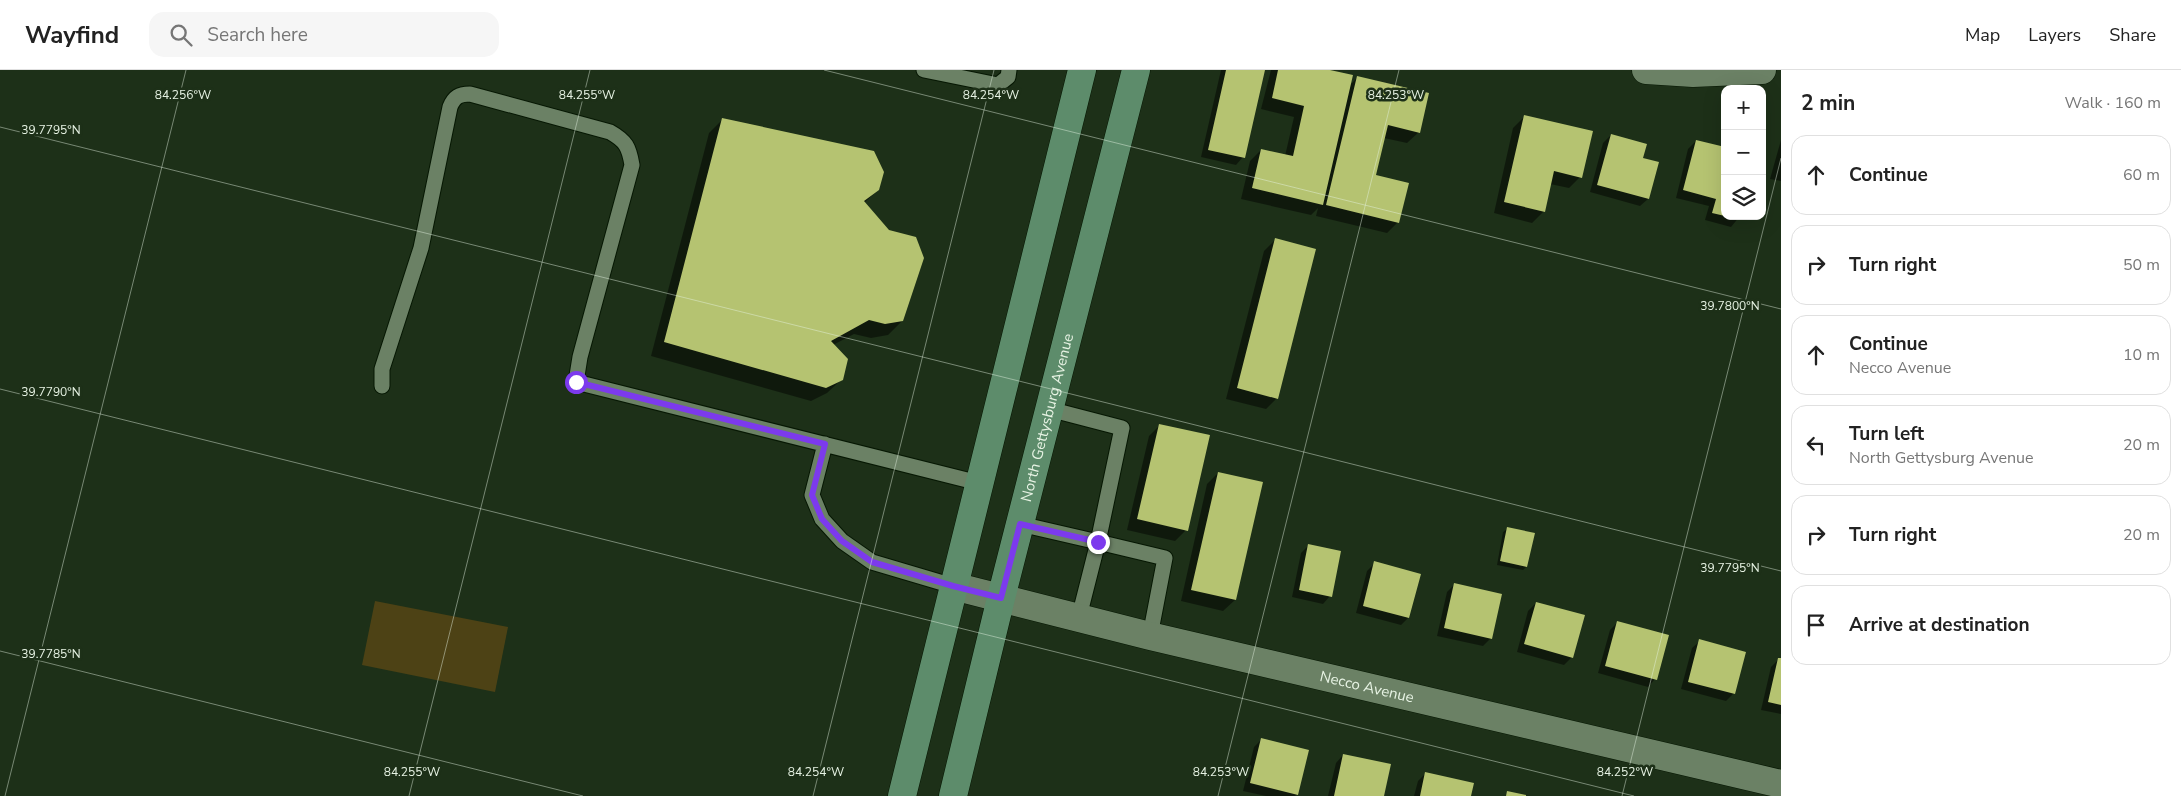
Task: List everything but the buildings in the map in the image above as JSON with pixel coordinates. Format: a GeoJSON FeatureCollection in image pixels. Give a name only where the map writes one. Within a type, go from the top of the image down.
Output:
{"type":"FeatureCollection","features":[{"type":"Feature","properties":{"kind":"main road"},"geometry":{"type":"LineString","coordinates":[[902,796],[1082,70]]}},
{"type":"Feature","properties":{"kind":"main road","name":"North Gettysburg Avenue"},"geometry":{"type":"LineString","coordinates":[[953,796],[1001,598],[1136,70]]}},
{"type":"Feature","properties":{"kind":"street"},"geometry":{"type":"LineString","coordinates":[[1646,70],[1693,73],[1762,70]]}},
{"type":"Feature","properties":{"kind":"street","name":"Necco Avenue"},"geometry":{"type":"LineString","coordinates":[[953,586],[1150,636],[1781,784]]}},
{"type":"Feature","properties":{"kind":"lane"},"geometry":{"type":"LineString","coordinates":[[924,70],[998,85],[1008,77],[1009,70]]}},
{"type":"Feature","properties":{"kind":"lane"},"geometry":{"type":"LineString","coordinates":[[382,386],[382,369],[421,248],[450,107],[453,100],[458,96],[470,94],[610,132],[622,138],[630,151],[632,165],[580,357],[576,382],[979,483]]}},
{"type":"Feature","properties":{"kind":"lane"},"geometry":{"type":"LineString","coordinates":[[1049,409],[1122,428],[1098,542],[1079,617]]}},
{"type":"Feature","properties":{"kind":"lane"},"geometry":{"type":"LineString","coordinates":[[825,444],[812,495],[822,519],[842,541],[872,562],[953,586]]}},
{"type":"Feature","properties":{"kind":"lane"},"geometry":{"type":"LineString","coordinates":[[1020,524],[1165,558],[1150,636]]}},
{"type":"Feature","properties":{"kind":"shaded area"},"geometry":{"type":"Polygon","coordinates":[[[375,601],[508,627],[495,692],[362,665],[375,601]]]}},
{"type":"Feature","properties":{"kind":"route"},"geometry":{"type":"LineString","coordinates":[[576,382],[825,444],[812,495],[822,519],[842,541],[872,562],[1001,598],[1020,524],[1098,542]]}}]}
